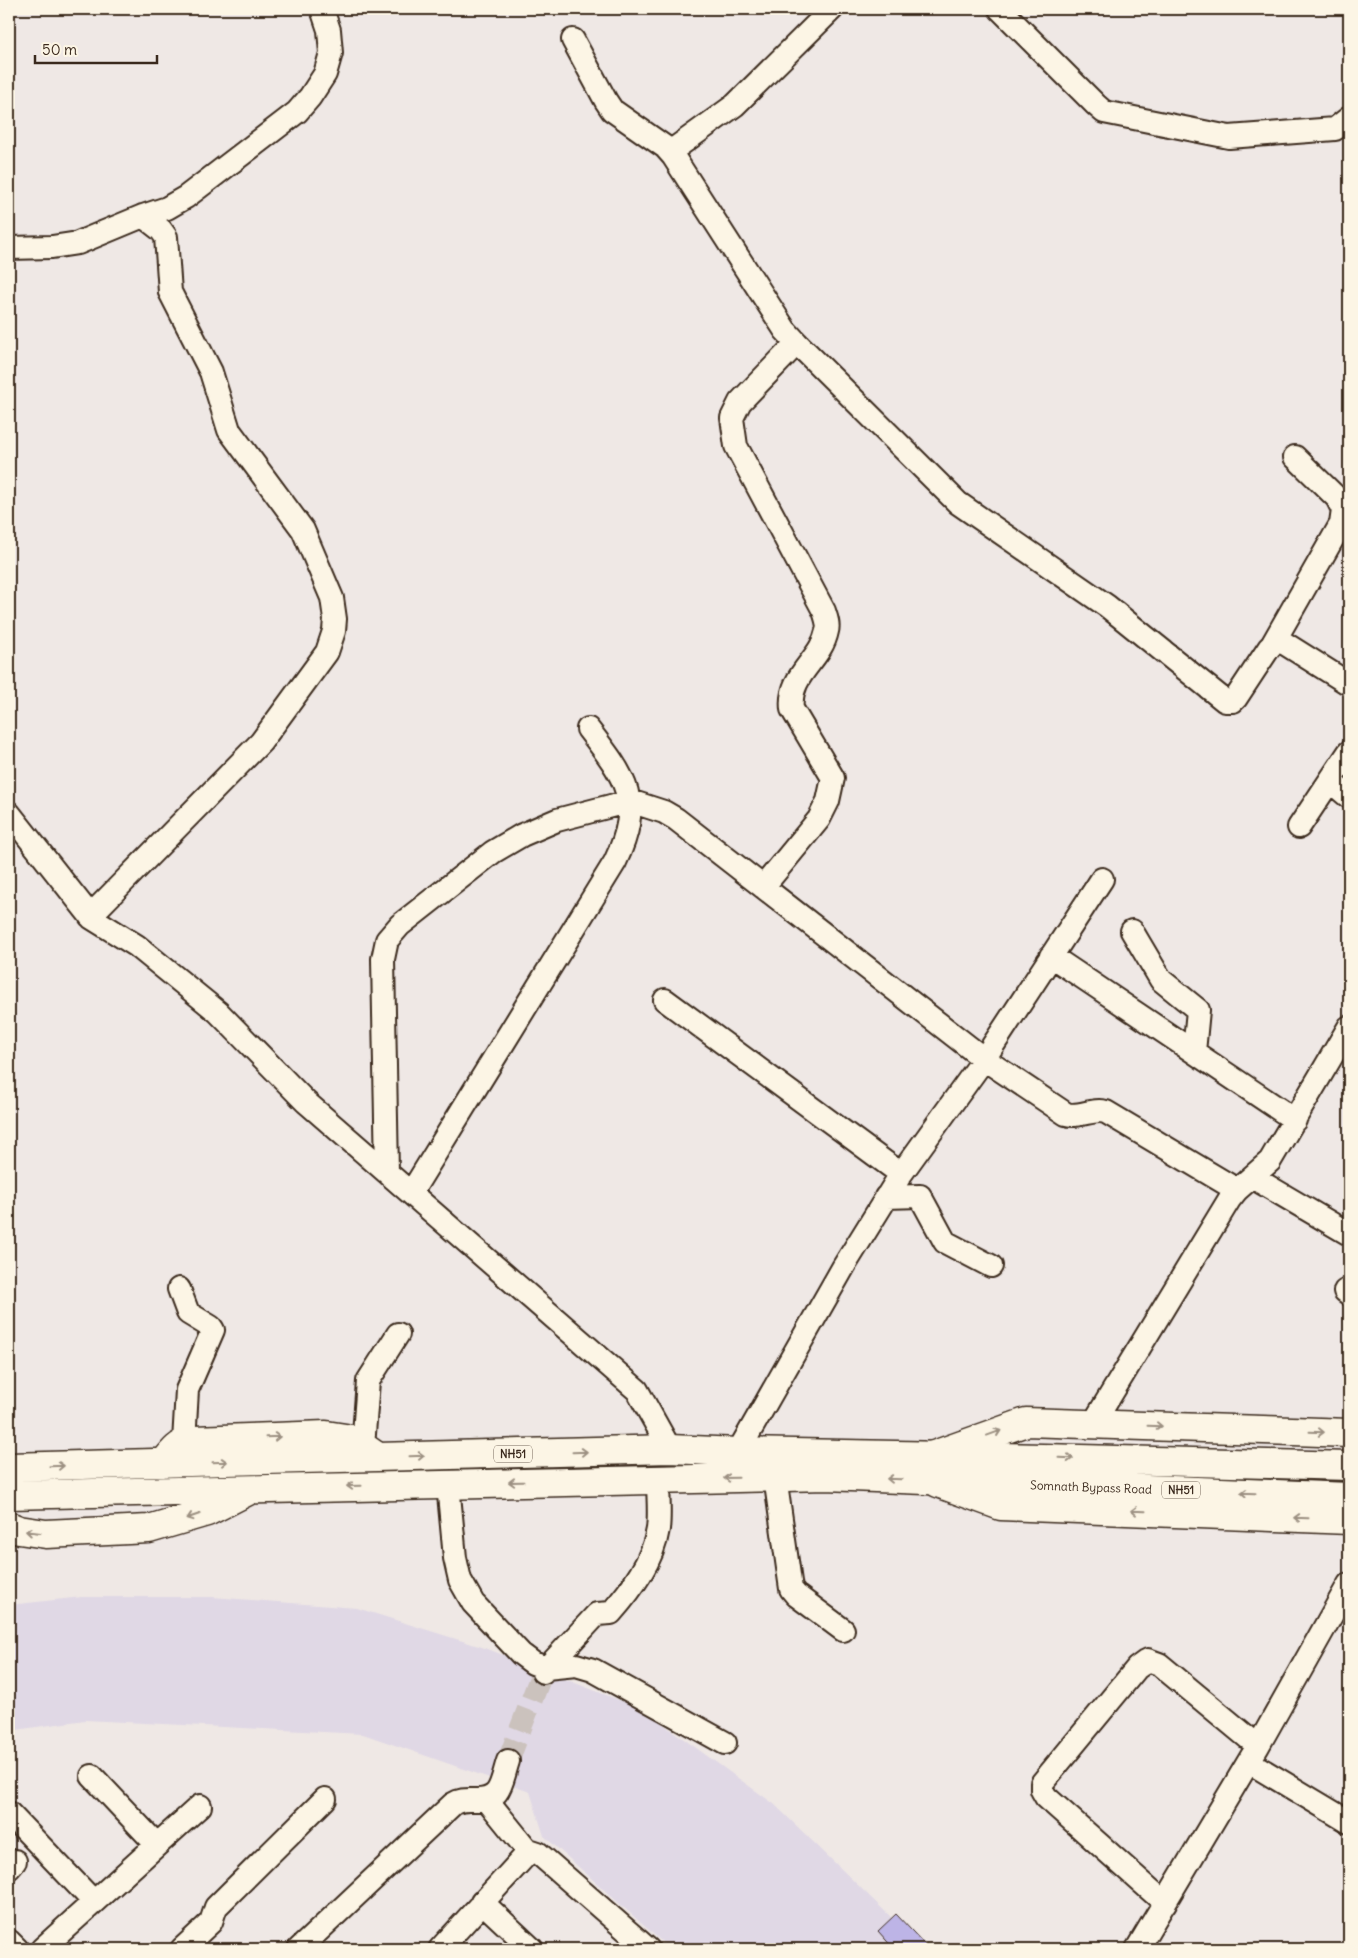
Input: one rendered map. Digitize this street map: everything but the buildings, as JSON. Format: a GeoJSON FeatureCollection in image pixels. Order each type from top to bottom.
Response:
{"type":"FeatureCollection","features":[{"type":"Feature","properties":{"kind":"main road"},"geometry":{"type":"LineString","coordinates":[[931,1468],[1026,1422],[1349,1433]]}},
{"type":"Feature","properties":{"kind":"main road"},"geometry":{"type":"LineString","coordinates":[[164,1463],[176,1448],[184,1442],[194,1440],[326,1435],[352,1440],[371,1452]]}},
{"type":"Feature","properties":{"kind":"main road","name":"NH51"},"geometry":{"type":"LineString","coordinates":[[9,1468],[164,1463],[371,1452],[670,1449],[738,1452],[931,1468]]}},
{"type":"Feature","properties":{"kind":"main road","name":"NH51"},"geometry":{"type":"LineString","coordinates":[[9,1495],[826,1476],[931,1468],[1018,1457],[1349,1466]]}},
{"type":"Feature","properties":{"kind":"main road"},"geometry":{"type":"LineString","coordinates":[[931,1468],[1001,1506],[1349,1520]]}},
{"type":"Feature","properties":{"kind":"main road","name":"Somnath Bypass Road"},"geometry":{"type":"LineString","coordinates":[[931,1468],[1012,1483],[1349,1497]]}},
{"type":"Feature","properties":{"kind":"main road"},"geometry":{"type":"LineString","coordinates":[[9,1526],[19,1530],[46,1534],[149,1529],[207,1512],[254,1488]]}},
{"type":"Feature","properties":{"kind":"street"},"geometry":{"type":"LineString","coordinates":[[9,248],[65,246],[78,243],[167,208],[186,197],[297,112],[310,97],[325,74],[331,53],[329,30],[322,9]]}},
{"type":"Feature","properties":{"kind":"street"},"geometry":{"type":"LineString","coordinates":[[670,152],[735,105],[832,9]]}},
{"type":"Feature","properties":{"kind":"street"},"geometry":{"type":"LineString","coordinates":[[1000,9],[1104,112],[1229,137],[1336,129],[1349,118]]}},
{"type":"Feature","properties":{"kind":"street"},"geometry":{"type":"LineString","coordinates":[[573,40],[612,110],[670,152],[785,330],[797,343],[958,503],[1103,603],[1225,701],[1229,702],[1236,698],[1272,645],[1341,524],[1343,510],[1337,498],[1294,457]]}},
{"type":"Feature","properties":{"kind":"street"},"geometry":{"type":"LineString","coordinates":[[90,916],[261,742],[320,664],[327,652],[334,631],[335,618],[332,598],[306,536],[300,525],[229,430],[211,372],[172,298],[168,284],[166,238],[186,197]]}},
{"type":"Feature","properties":{"kind":"street"},"geometry":{"type":"LineString","coordinates":[[143,216],[161,230],[166,238]]}},
{"type":"Feature","properties":{"kind":"street"},"geometry":{"type":"LineString","coordinates":[[763,886],[819,819],[828,801],[833,778],[792,709],[791,698],[795,683],[823,643],[828,629],[824,612],[736,446],[732,418],[740,402],[797,343]]}},
{"type":"Feature","properties":{"kind":"street"},"geometry":{"type":"LineString","coordinates":[[1272,645],[1275,642],[1284,644],[1349,684]]}},
{"type":"Feature","properties":{"kind":"street"},"geometry":{"type":"LineString","coordinates":[[411,1193],[615,862],[627,834],[630,801],[626,786],[618,770],[588,729]]}},
{"type":"Feature","properties":{"kind":"street"},"geometry":{"type":"LineString","coordinates":[[1299,827],[1349,752]]}},
{"type":"Feature","properties":{"kind":"street"},"geometry":{"type":"LineString","coordinates":[[1330,780],[1349,797]]}},
{"type":"Feature","properties":{"kind":"street"},"geometry":{"type":"LineString","coordinates":[[387,1172],[383,959],[387,940],[400,925],[506,844],[557,820],[630,801],[670,815],[984,1059],[1066,1114],[1075,1116],[1098,1111],[1106,1112],[1244,1184],[1349,1234]]}},
{"type":"Feature","properties":{"kind":"street"},"geometry":{"type":"LineString","coordinates":[[9,813],[90,916],[136,946],[218,1012],[306,1102],[637,1390],[670,1449]]}},
{"type":"Feature","properties":{"kind":"street"},"geometry":{"type":"LineString","coordinates":[[738,1452],[844,1266],[886,1197],[984,1059],[1102,879]]}},
{"type":"Feature","properties":{"kind":"street"},"geometry":{"type":"LineString","coordinates":[[1132,931],[1161,980],[1198,1010],[1194,1052]]}},
{"type":"Feature","properties":{"kind":"street"},"geometry":{"type":"LineString","coordinates":[[1051,956],[1295,1120]]}},
{"type":"Feature","properties":{"kind":"street"},"geometry":{"type":"LineString","coordinates":[[665,1000],[901,1174]]}},
{"type":"Feature","properties":{"kind":"street"},"geometry":{"type":"LineString","coordinates":[[1093,1424],[1229,1200],[1270,1161],[1349,1027]]}},
{"type":"Feature","properties":{"kind":"street"},"geometry":{"type":"LineString","coordinates":[[886,1197],[920,1196],[945,1242],[992,1266]]}},
{"type":"Feature","properties":{"kind":"street"},"geometry":{"type":"LineString","coordinates":[[179,1289],[188,1313],[214,1330],[187,1390],[184,1442]]}},
{"type":"Feature","properties":{"kind":"street"},"geometry":{"type":"LineString","coordinates":[[371,1452],[368,1381],[398,1334]]}},
{"type":"Feature","properties":{"kind":"street"},"geometry":{"type":"LineString","coordinates":[[775,1477],[790,1588],[796,1595],[843,1630]]}},
{"type":"Feature","properties":{"kind":"street"},"geometry":{"type":"LineString","coordinates":[[544,1670],[597,1614],[611,1613],[635,1583],[649,1556],[657,1532],[658,1479]]}},
{"type":"Feature","properties":{"kind":"street"},"geometry":{"type":"LineString","coordinates":[[448,1484],[455,1558],[460,1580],[473,1603],[521,1654],[544,1670],[576,1665],[593,1670],[725,1743]]}},
{"type":"Feature","properties":{"kind":"street"},"geometry":{"type":"LineString","coordinates":[[1137,1949],[1254,1754],[1349,1584]]}},
{"type":"Feature","properties":{"kind":"street"},"geometry":{"type":"LineString","coordinates":[[1165,1903],[1046,1797],[1042,1790],[1042,1783],[1137,1668],[1148,1660],[1159,1664],[1254,1754],[1349,1822]]}},
{"type":"Feature","properties":{"kind":"street"},"geometry":{"type":"LineString","coordinates":[[299,1949],[453,1804],[462,1799],[487,1800],[493,1797],[498,1791],[508,1761]]}},
{"type":"Feature","properties":{"kind":"street"},"geometry":{"type":"LineString","coordinates":[[92,1776],[157,1845]]}},
{"type":"Feature","properties":{"kind":"street"},"geometry":{"type":"LineString","coordinates":[[182,1949],[211,1922],[216,1907],[325,1799]]}},
{"type":"Feature","properties":{"kind":"street"},"geometry":{"type":"LineString","coordinates":[[487,1800],[529,1852]]}},
{"type":"Feature","properties":{"kind":"street"},"geometry":{"type":"LineString","coordinates":[[42,1949],[200,1806]]}},
{"type":"Feature","properties":{"kind":"street"},"geometry":{"type":"LineString","coordinates":[[9,1813],[94,1902]]}},
{"type":"Feature","properties":{"kind":"street"},"geometry":{"type":"LineString","coordinates":[[440,1949],[482,1902],[532,1851],[538,1853],[648,1949]]}},
{"type":"Feature","properties":{"kind":"street"},"geometry":{"type":"LineString","coordinates":[[482,1902],[532,1949]]}},
{"type":"Feature","properties":{"kind":"street"},"geometry":{"type":"LineString","coordinates":[[9,1941],[17,1949]]}},
{"type":"Feature","properties":{"kind":"shaded area"},"geometry":{"type":"Polygon","coordinates":[[[82,1597],[212,1597],[357,1608],[485,1648],[642,1709],[774,1804],[924,1949],[670,1949],[544,1836],[530,1792],[363,1734],[85,1720],[9,1731],[9,1605],[82,1597]]]}},
{"type":"Feature","properties":{"kind":"tunnel"},"geometry":{"type":"LineString","coordinates":[[508,1761],[542,1673]]}}]}
